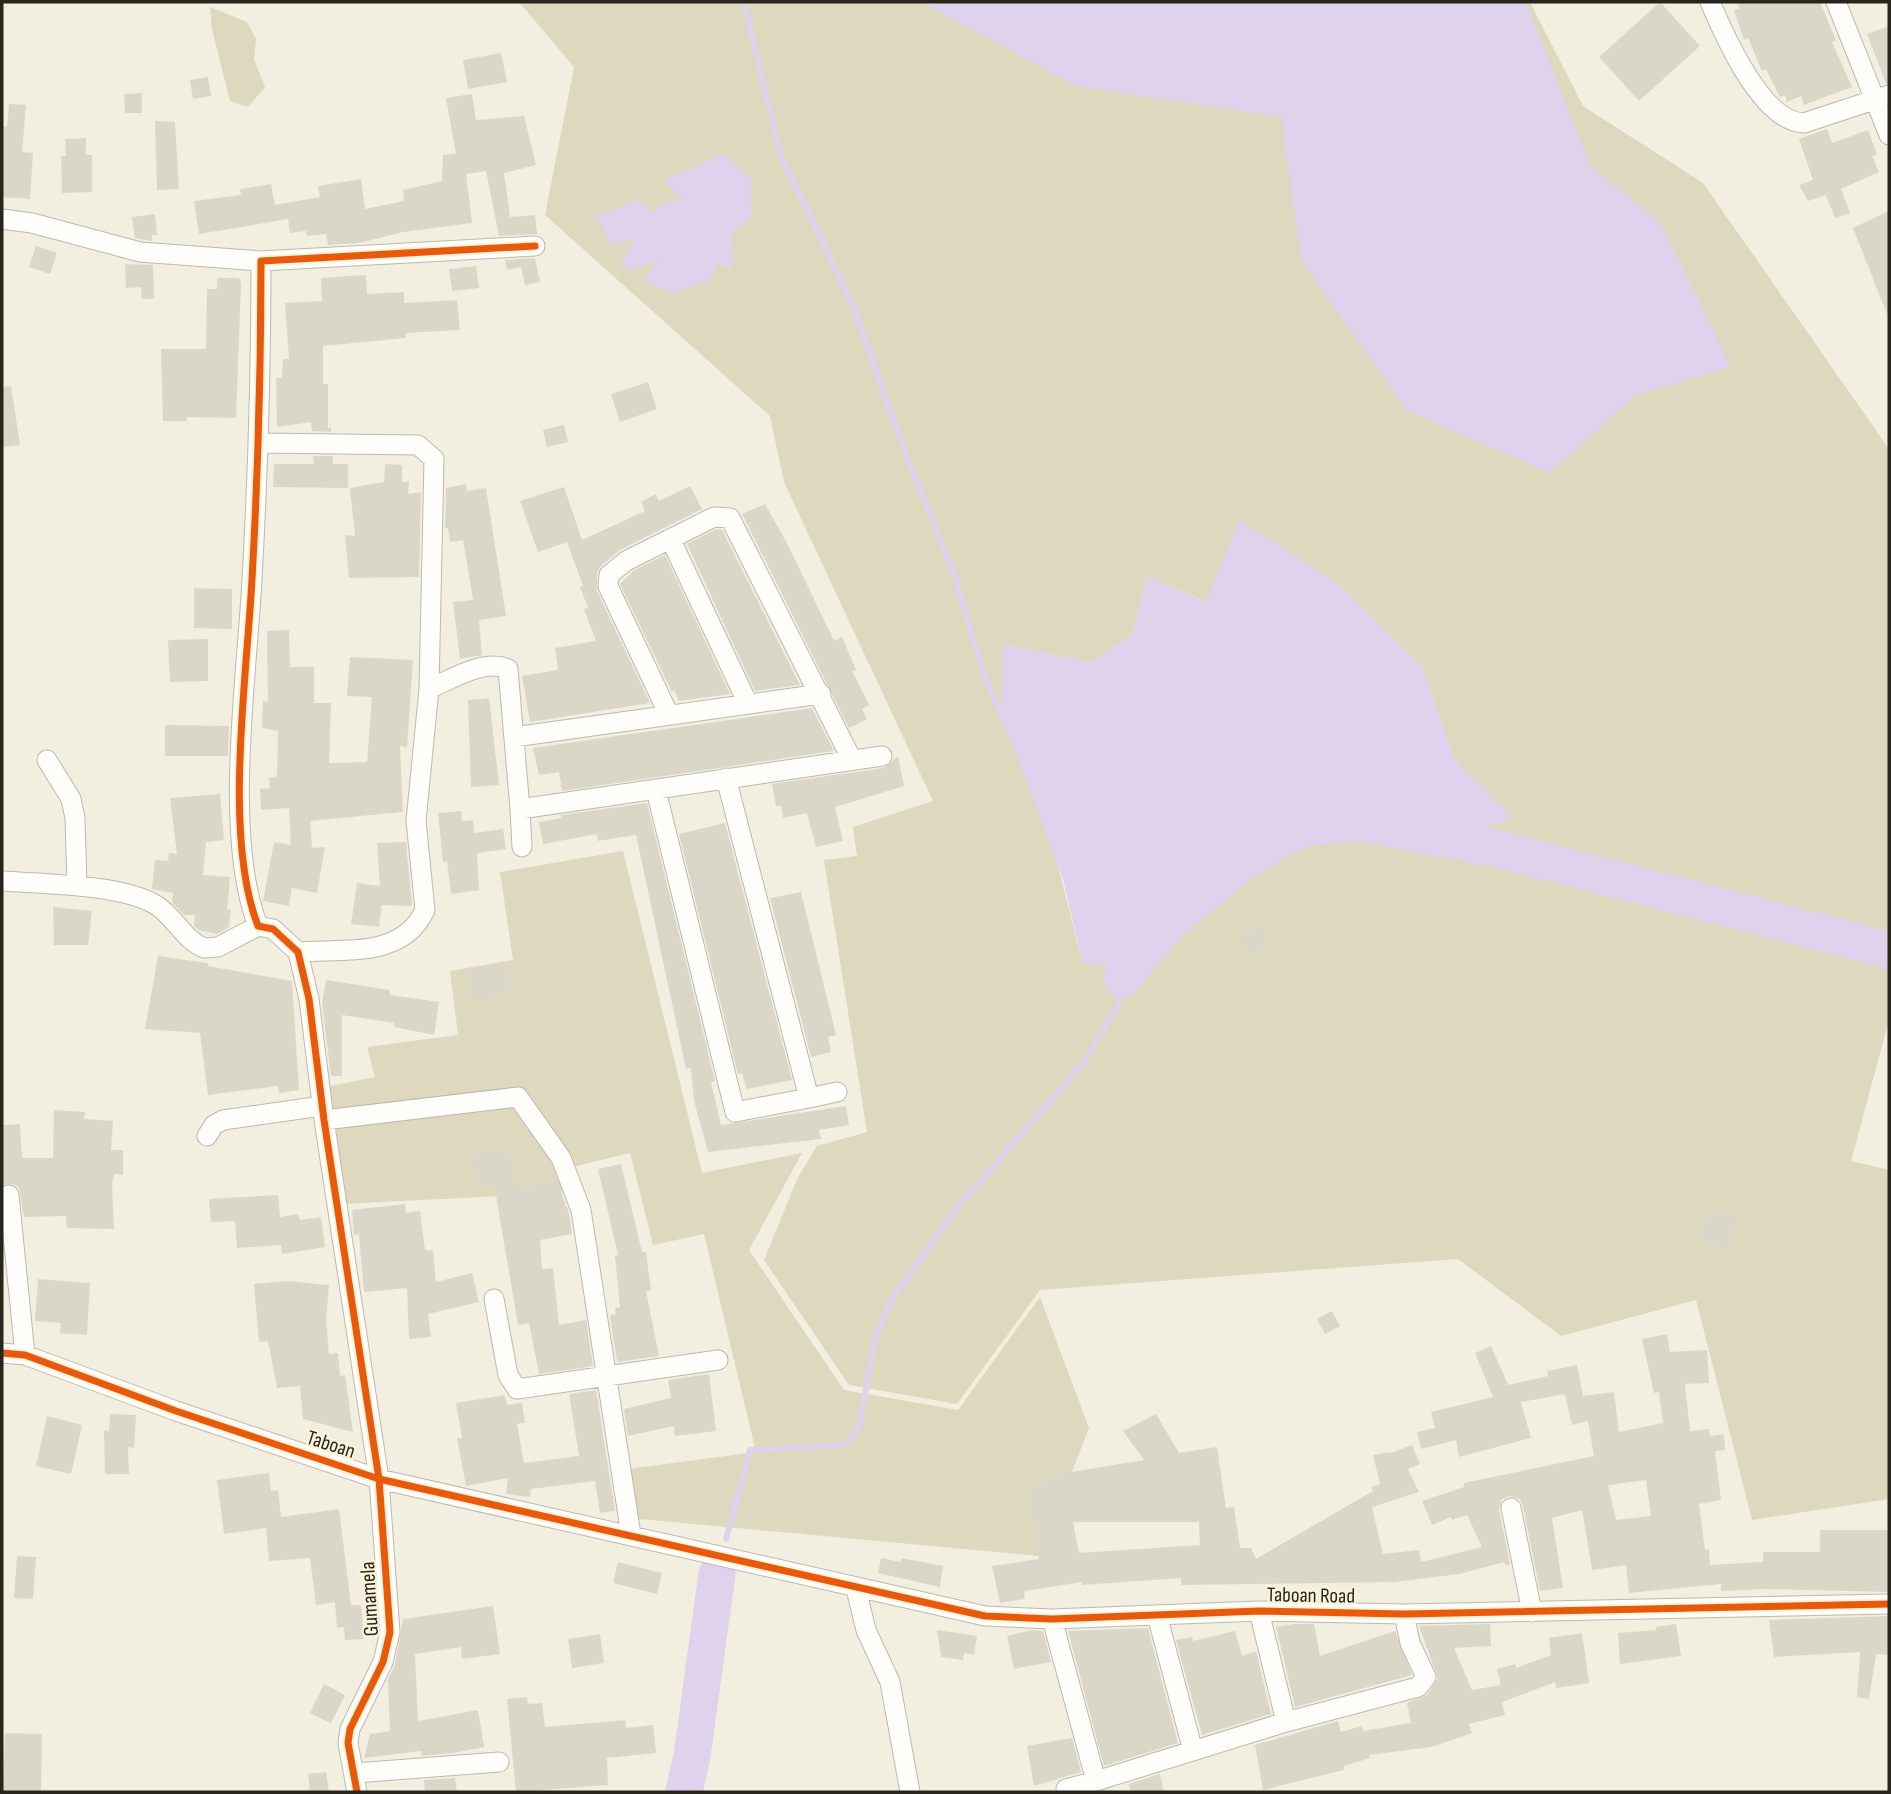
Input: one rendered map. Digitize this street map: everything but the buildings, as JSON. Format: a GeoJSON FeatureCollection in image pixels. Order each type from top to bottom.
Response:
{"type":"FeatureCollection","features":[{"type":"Feature","properties":{"kind":"street"},"geometry":{"type":"LineString","coordinates":[[1710,2],[1759,94],[1780,117],[1791,122],[1804,122],[1883,97]]}},
{"type":"Feature","properties":{"kind":"street"},"geometry":{"type":"LineString","coordinates":[[1836,2],[1883,97],[1889,135]]}},
{"type":"Feature","properties":{"kind":"street"},"geometry":{"type":"LineString","coordinates":[[2,219],[32,223],[140,252],[261,261],[535,246]]}},
{"type":"Feature","properties":{"kind":"street"},"geometry":{"type":"LineString","coordinates":[[258,926],[244,874],[240,781],[260,443],[261,261]]}},
{"type":"Feature","properties":{"kind":"street"},"geometry":{"type":"LineString","coordinates":[[2,881],[76,886],[144,898],[167,913],[204,948],[218,947],[258,926],[273,929],[298,952],[368,951],[400,936],[423,915],[426,903],[416,821],[429,689],[433,459],[430,453],[418,444],[260,443]]}},
{"type":"Feature","properties":{"kind":"street"},"geometry":{"type":"LineString","coordinates":[[669,715],[608,586],[611,571],[714,517],[730,519],[821,694],[852,760]]}},
{"type":"Feature","properties":{"kind":"street"},"geometry":{"type":"LineString","coordinates":[[671,540],[748,704]]}},
{"type":"Feature","properties":{"kind":"street"},"geometry":{"type":"LineString","coordinates":[[429,689],[478,670],[497,666],[507,668],[522,847]]}},
{"type":"Feature","properties":{"kind":"street"},"geometry":{"type":"LineString","coordinates":[[514,737],[821,694]]}},
{"type":"Feature","properties":{"kind":"street"},"geometry":{"type":"LineString","coordinates":[[520,809],[881,756]]}},
{"type":"Feature","properties":{"kind":"street"},"geometry":{"type":"LineString","coordinates":[[47,760],[71,799],[76,826],[76,886]]}},
{"type":"Feature","properties":{"kind":"street"},"geometry":{"type":"LineString","coordinates":[[726,778],[809,1098]]}},
{"type":"Feature","properties":{"kind":"street"},"geometry":{"type":"LineString","coordinates":[[656,790],[727,1113],[837,1092]]}},
{"type":"Feature","properties":{"kind":"street","name":"Gumamela"},"geometry":{"type":"LineString","coordinates":[[298,952],[309,999],[323,1113],[379,1479],[390,1632],[383,1662],[350,1729],[348,1744],[356,1783]]}},
{"type":"Feature","properties":{"kind":"street"},"geometry":{"type":"LineString","coordinates":[[207,1136],[214,1125],[223,1120],[518,1097],[561,1158],[577,1194],[631,1535]]}},
{"type":"Feature","properties":{"kind":"street"},"geometry":{"type":"LineString","coordinates":[[9,1195],[25,1355]]}},
{"type":"Feature","properties":{"kind":"street"},"geometry":{"type":"LineString","coordinates":[[494,1299],[508,1376],[514,1387],[532,1388],[718,1360]]}},
{"type":"Feature","properties":{"kind":"street","name":"Taboan"},"geometry":{"type":"LineString","coordinates":[[2,1353],[25,1355],[176,1411],[379,1479],[738,1561]]}},
{"type":"Feature","properties":{"kind":"street"},"geometry":{"type":"LineString","coordinates":[[1511,1508],[1532,1612]]}},
{"type":"Feature","properties":{"kind":"street","name":"Taboan Road"},"geometry":{"type":"LineString","coordinates":[[738,1561],[985,1616],[1052,1619],[1259,1611],[1404,1614],[1889,1604]]}},
{"type":"Feature","properties":{"kind":"street"},"geometry":{"type":"LineString","coordinates":[[856,1589],[866,1630],[890,1682],[910,1792]]}},
{"type":"Feature","properties":{"kind":"street"},"geometry":{"type":"LineString","coordinates":[[1259,1611],[1286,1722]]}},
{"type":"Feature","properties":{"kind":"street"},"geometry":{"type":"LineString","coordinates":[[1066,1789],[1424,1683],[1426,1677],[1410,1643],[1404,1614]]}},
{"type":"Feature","properties":{"kind":"street"},"geometry":{"type":"LineString","coordinates":[[1157,1615],[1193,1751]]}},
{"type":"Feature","properties":{"kind":"street"},"geometry":{"type":"LineString","coordinates":[[1052,1619],[1096,1782]]}},
{"type":"Feature","properties":{"kind":"street"},"geometry":{"type":"LineString","coordinates":[[356,1783],[499,1762]]}},
{"type":"Feature","properties":{"kind":"shaded area"},"geometry":{"type":"Polygon","coordinates":[[[519,2],[1530,2],[1583,106],[1703,183],[1889,449],[1889,1020],[1851,1161],[1889,1170],[1889,1499],[1752,1520],[1696,1300],[1561,1336],[1458,1259],[1040,1290],[957,1404],[849,1385],[764,1260],[798,1177],[817,1146],[867,1132],[824,860],[857,856],[853,827],[933,801],[784,482],[770,416],[545,215],[574,67],[519,2]],[[665,181],[684,199],[636,238],[621,263],[630,270],[662,259],[643,280],[717,263],[730,268],[733,257],[730,237],[752,217],[665,181]],[[1239,521],[1207,603],[1147,576],[1132,635],[1091,662],[1002,644],[1083,964],[1112,967],[1204,869],[1297,818],[1448,841],[1512,818],[1455,761],[1422,667],[1336,582],[1239,521]]]}},
{"type":"Feature","properties":{"kind":"shaded area"},"geometry":{"type":"Polygon","coordinates":[[[921,2],[1526,2],[1590,166],[1660,222],[1731,366],[1634,396],[1550,473],[1407,411],[1301,260],[1281,117],[1076,86],[921,2]]]}},
{"type":"Feature","properties":{"kind":"shaded area"},"geometry":{"type":"Polygon","coordinates":[[[210,7],[247,22],[256,39],[254,59],[265,87],[248,107],[230,101],[212,29],[210,7]]]}},
{"type":"Feature","properties":{"kind":"shaded area"},"geometry":{"type":"Polygon","coordinates":[[[723,154],[751,178],[752,217],[730,237],[733,257],[731,268],[717,263],[710,281],[672,293],[642,279],[660,260],[630,270],[621,263],[635,239],[610,244],[596,216],[638,199],[654,213],[663,202],[683,199],[664,180],[723,154]]]}},
{"type":"Feature","properties":{"kind":"shaded area"},"geometry":{"type":"Polygon","coordinates":[[[1239,520],[1336,582],[1422,667],[1455,761],[1513,818],[1448,841],[1297,818],[1204,869],[1112,967],[1083,964],[1063,879],[1002,717],[1002,644],[1091,662],[1132,635],[1147,576],[1206,603],[1239,520]]]}},
{"type":"Feature","properties":{"kind":"shaded area"},"geometry":{"type":"Polygon","coordinates":[[[623,851],[702,1173],[802,1153],[749,1250],[844,1390],[958,1410],[1040,1297],[1089,1428],[1039,1556],[618,1517],[628,1469],[756,1452],[704,1234],[653,1245],[630,1153],[572,1167],[578,1192],[343,1204],[326,1087],[375,1077],[367,1047],[458,1035],[450,971],[513,960],[500,872],[623,851]]]}},
{"type":"Feature","properties":{"kind":"waterway"},"geometry":{"type":"LineString","coordinates":[[744,2],[780,153],[854,308],[899,436],[954,574],[982,669],[1006,725]]}},
{"type":"Feature","properties":{"kind":"waterway"},"geometry":{"type":"LineString","coordinates":[[1122,979],[1169,923],[1237,867],[1273,843],[1302,828],[1360,823],[1498,849],[1889,950]]}},
{"type":"Feature","properties":{"kind":"waterway"},"geometry":{"type":"LineString","coordinates":[[726,1539],[750,1450],[840,1445],[852,1438],[860,1423],[874,1342],[890,1302],[955,1210],[1084,1062],[1120,1001],[1122,979],[1107,960]]}},
{"type":"Feature","properties":{"kind":"waterway"},"geometry":{"type":"LineString","coordinates":[[684,1792],[692,1756],[717,1574]]}},
{"type":"Feature","properties":{"kind":"cycle path"},"geometry":{"type":"LineString","coordinates":[[357,1792],[348,1743],[350,1729],[383,1662],[390,1632],[379,1479],[324,1120],[309,999],[298,952],[273,929],[258,926],[247,889],[239,802],[242,708],[256,500],[261,261],[535,246]]}},
{"type":"Feature","properties":{"kind":"cycle path"},"geometry":{"type":"LineString","coordinates":[[2,1353],[25,1355],[176,1411],[379,1479],[985,1616],[1052,1619],[1259,1611],[1404,1614],[1889,1604]]}}]}
